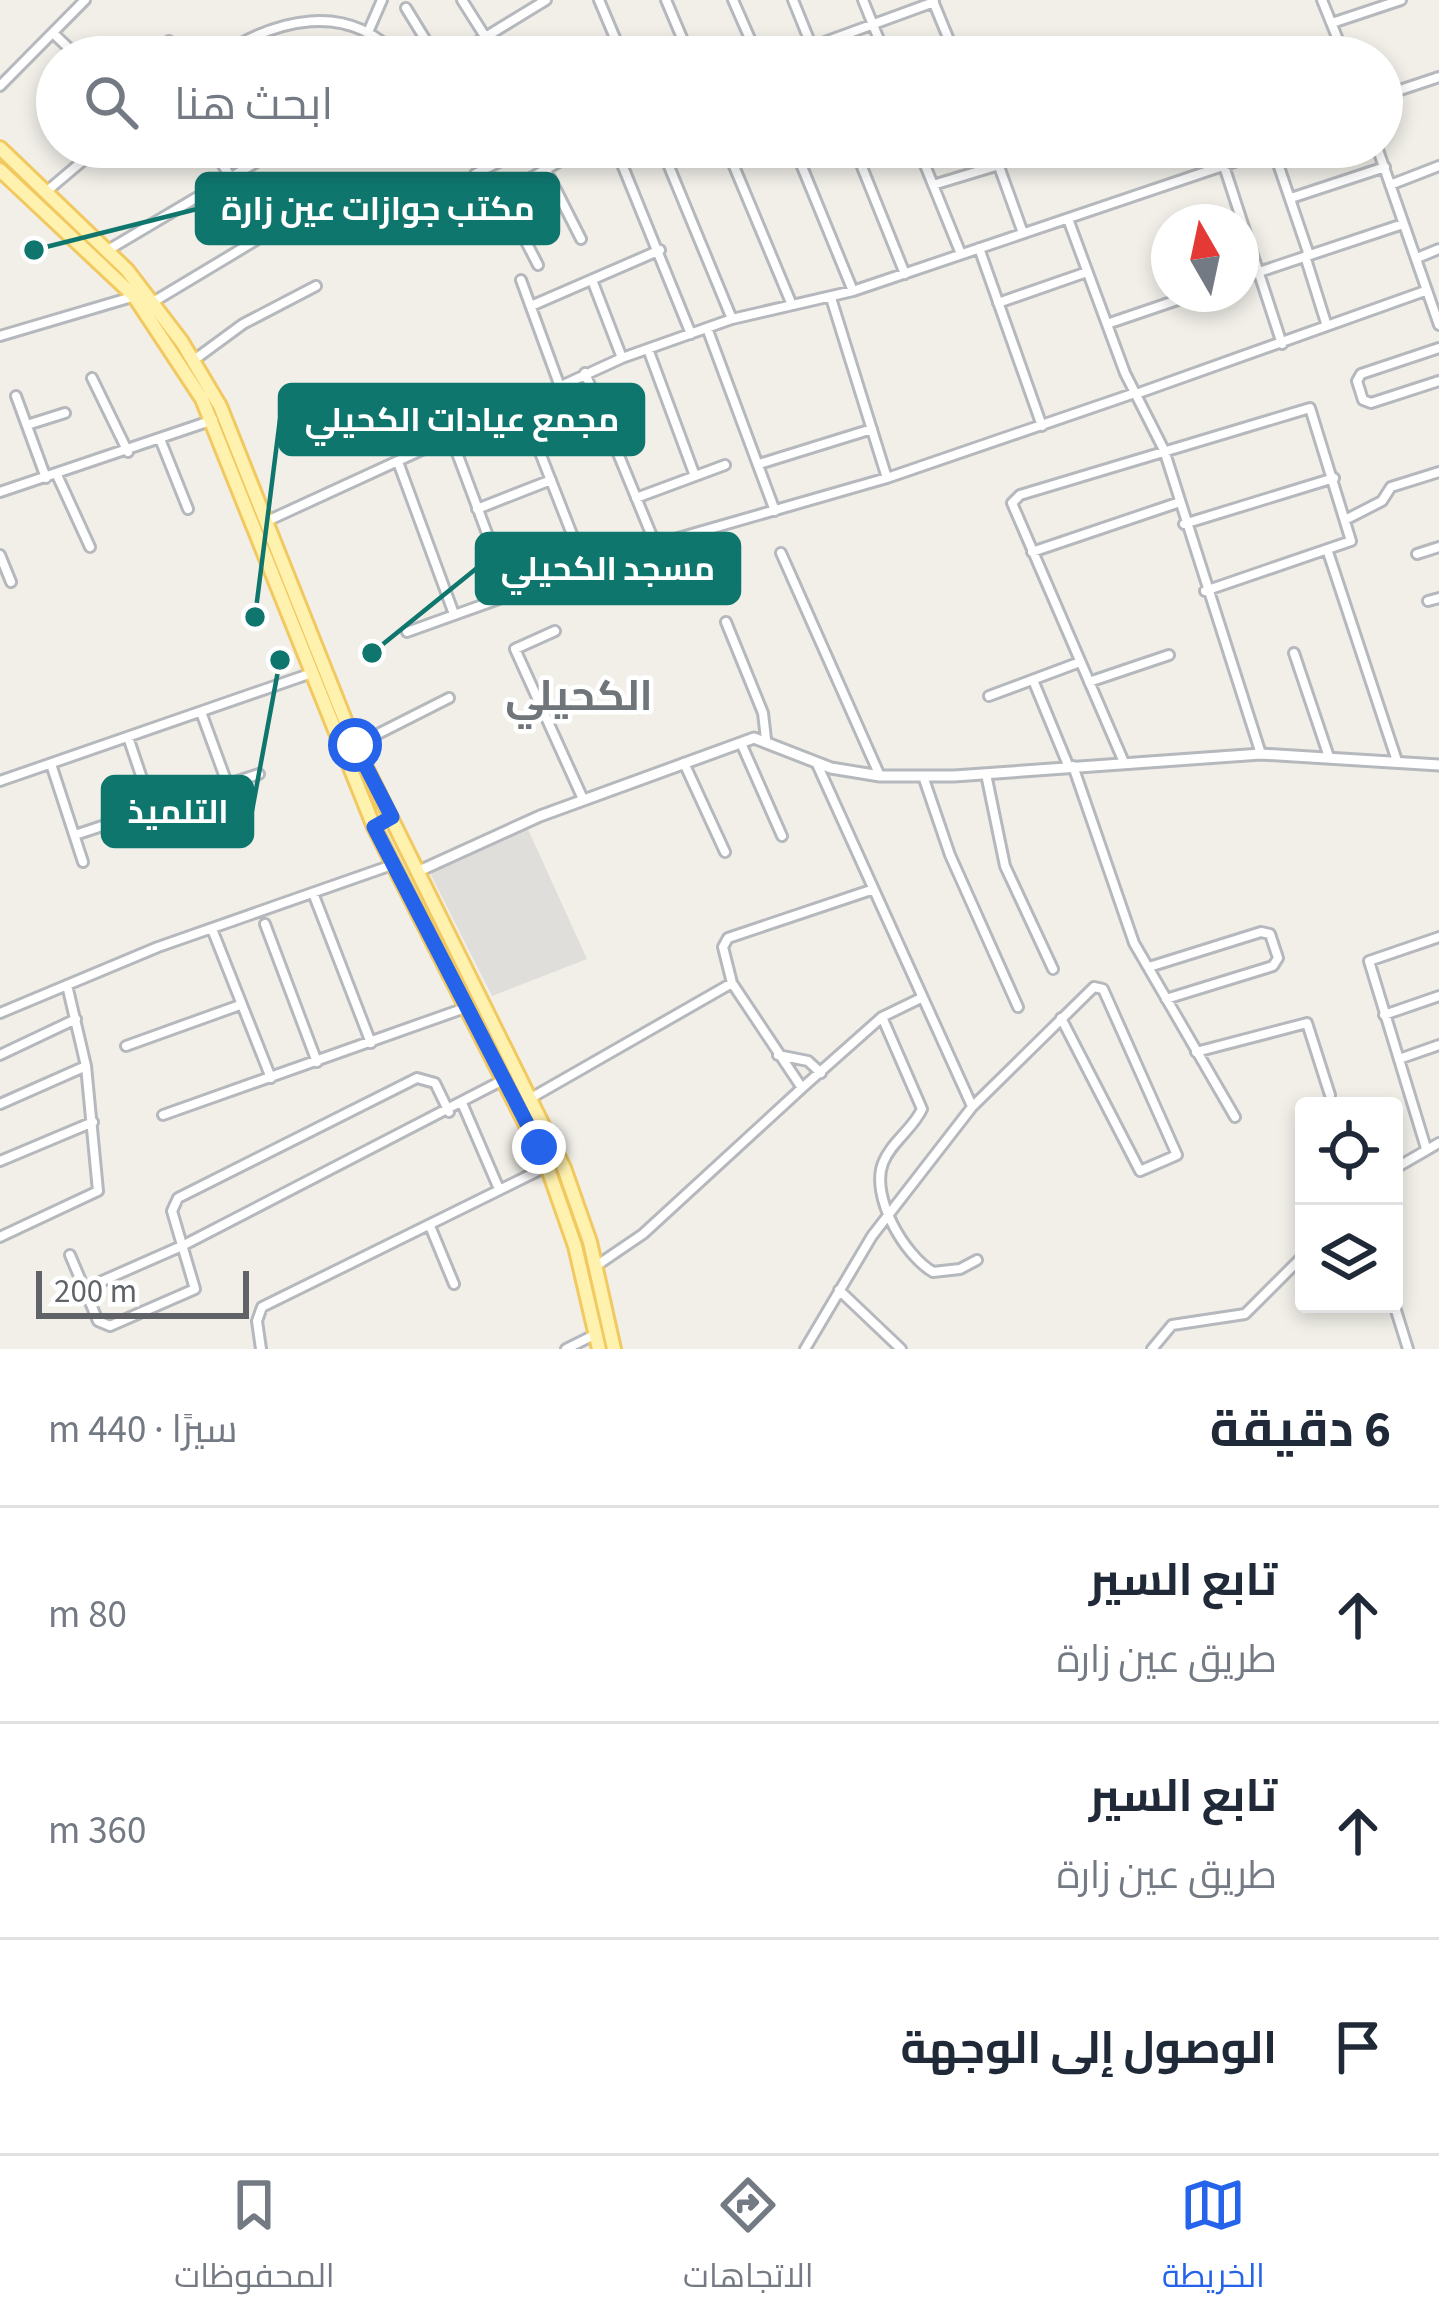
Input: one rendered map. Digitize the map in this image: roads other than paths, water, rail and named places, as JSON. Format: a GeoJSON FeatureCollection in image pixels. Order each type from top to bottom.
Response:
{"type":"FeatureCollection","features":[{"type":"Feature","properties":{"kind":"main road"},"geometry":{"type":"LineString","coordinates":[[0,148],[107,250],[153,302],[194,360],[229,428],[355,745],[564,1168],[596,1266],[614,1349]]}},
{"type":"Feature","properties":{"kind":"main road"},"geometry":{"type":"LineString","coordinates":[[0,170],[134,296],[182,362],[212,420],[309,674],[374,827],[548,1166],[594,1344]]}},
{"type":"Feature","properties":{"kind":"main road"},"geometry":{"type":"LineString","coordinates":[[374,827],[392,817]]}},
{"type":"Feature","properties":{"kind":"main road"},"geometry":{"type":"LineString","coordinates":[[422,926],[442,916]]}},
{"type":"Feature","properties":{"kind":"street"},"geometry":{"type":"LineString","coordinates":[[49,36],[85,0]]}},
{"type":"Feature","properties":{"kind":"street"},"geometry":{"type":"LineString","coordinates":[[368,30],[382,0]]}},
{"type":"Feature","properties":{"kind":"street"},"geometry":{"type":"LineString","coordinates":[[462,0],[485,36]]}},
{"type":"Feature","properties":{"kind":"street"},"geometry":{"type":"LineString","coordinates":[[489,36],[546,0]]}},
{"type":"Feature","properties":{"kind":"street"},"geometry":{"type":"LineString","coordinates":[[599,0],[614,36]]}},
{"type":"Feature","properties":{"kind":"street"},"geometry":{"type":"LineString","coordinates":[[666,0],[681,36]]}},
{"type":"Feature","properties":{"kind":"street"},"geometry":{"type":"LineString","coordinates":[[733,0],[749,36]]}},
{"type":"Feature","properties":{"kind":"street"},"geometry":{"type":"LineString","coordinates":[[793,0],[807,36]]}},
{"type":"Feature","properties":{"kind":"street"},"geometry":{"type":"LineString","coordinates":[[863,0],[877,36]]}},
{"type":"Feature","properties":{"kind":"street"},"geometry":{"type":"LineString","coordinates":[[1322,0],[1337,36]]}},
{"type":"Feature","properties":{"kind":"street"},"geometry":{"type":"LineString","coordinates":[[1332,23],[1401,0]]}},
{"type":"Feature","properties":{"kind":"street"},"geometry":{"type":"LineString","coordinates":[[849,36],[933,1],[947,36]]}},
{"type":"Feature","properties":{"kind":"street"},"geometry":{"type":"LineString","coordinates":[[406,8],[423,36]]}},
{"type":"Feature","properties":{"kind":"street"},"geometry":{"type":"LineString","coordinates":[[251,36],[286,22],[342,22],[375,36]]}},
{"type":"Feature","properties":{"kind":"street"},"geometry":{"type":"LineString","coordinates":[[53,32],[57,36]]}},
{"type":"Feature","properties":{"kind":"street"},"geometry":{"type":"LineString","coordinates":[[0,86],[36,49]]}},
{"type":"Feature","properties":{"kind":"street"},"geometry":{"type":"LineString","coordinates":[[1403,89],[1439,77]]}},
{"type":"Feature","properties":{"kind":"street"},"geometry":{"type":"LineString","coordinates":[[1390,185],[1439,166]]}},
{"type":"Feature","properties":{"kind":"street"},"geometry":{"type":"LineString","coordinates":[[46,192],[74,168]]}},
{"type":"Feature","properties":{"kind":"street"},"geometry":{"type":"LineString","coordinates":[[225,168],[230,176]]}},
{"type":"Feature","properties":{"kind":"street"},"geometry":{"type":"LineString","coordinates":[[107,250],[244,168]]}},
{"type":"Feature","properties":{"kind":"street"},"geometry":{"type":"LineString","coordinates":[[475,174],[486,168]]}},
{"type":"Feature","properties":{"kind":"street"},"geometry":{"type":"LineString","coordinates":[[471,212],[549,168]]}},
{"type":"Feature","properties":{"kind":"street"},"geometry":{"type":"LineString","coordinates":[[623,168],[691,334]]}},
{"type":"Feature","properties":{"kind":"street"},"geometry":{"type":"LineString","coordinates":[[669,168],[732,319]]}},
{"type":"Feature","properties":{"kind":"street"},"geometry":{"type":"LineString","coordinates":[[735,168],[792,305]]}},
{"type":"Feature","properties":{"kind":"street"},"geometry":{"type":"LineString","coordinates":[[803,168],[853,291]]}},
{"type":"Feature","properties":{"kind":"street"},"geometry":{"type":"LineString","coordinates":[[863,168],[905,274]]}},
{"type":"Feature","properties":{"kind":"street"},"geometry":{"type":"LineString","coordinates":[[926,168],[961,254]]}},
{"type":"Feature","properties":{"kind":"street"},"geometry":{"type":"LineString","coordinates":[[933,185],[989,168]]}},
{"type":"Feature","properties":{"kind":"street"},"geometry":{"type":"LineString","coordinates":[[1000,168],[1024,233]]}},
{"type":"Feature","properties":{"kind":"street"},"geometry":{"type":"LineString","coordinates":[[264,523],[622,358],[732,319],[853,291],[1218,168]]}},
{"type":"Feature","properties":{"kind":"street"},"geometry":{"type":"LineString","coordinates":[[1225,168],[1237,204]]}},
{"type":"Feature","properties":{"kind":"street"},"geometry":{"type":"LineString","coordinates":[[1282,168],[1327,324]]}},
{"type":"Feature","properties":{"kind":"street"},"geometry":{"type":"LineString","coordinates":[[1291,198],[1381,168]]}},
{"type":"Feature","properties":{"kind":"street"},"geometry":{"type":"LineString","coordinates":[[1384,168],[1439,325]]}},
{"type":"Feature","properties":{"kind":"street"},"geometry":{"type":"LineString","coordinates":[[546,170],[580,239]]}},
{"type":"Feature","properties":{"kind":"street"},"geometry":{"type":"LineString","coordinates":[[502,195],[538,265]]}},
{"type":"Feature","properties":{"kind":"street"},"geometry":{"type":"LineString","coordinates":[[153,302],[293,218]]}},
{"type":"Feature","properties":{"kind":"street"},"geometry":{"type":"LineString","coordinates":[[1069,219],[1135,394],[1164,450],[1205,591],[1261,754]]}},
{"type":"Feature","properties":{"kind":"street"},"geometry":{"type":"LineString","coordinates":[[1282,344],[1259,272],[1402,224]]}},
{"type":"Feature","properties":{"kind":"street"},"geometry":{"type":"LineString","coordinates":[[979,248],[1042,426]]}},
{"type":"Feature","properties":{"kind":"street"},"geometry":{"type":"LineString","coordinates":[[1417,258],[1439,249]]}},
{"type":"Feature","properties":{"kind":"street"},"geometry":{"type":"LineString","coordinates":[[531,306],[660,250]]}},
{"type":"Feature","properties":{"kind":"street"},"geometry":{"type":"LineString","coordinates":[[998,303],[1087,272]]}},
{"type":"Feature","properties":{"kind":"street"},"geometry":{"type":"LineString","coordinates":[[521,280],[559,384]]}},
{"type":"Feature","properties":{"kind":"street"},"geometry":{"type":"LineString","coordinates":[[592,280],[622,358]]}},
{"type":"Feature","properties":{"kind":"street"},"geometry":{"type":"LineString","coordinates":[[194,360],[243,324],[316,286]]}},
{"type":"Feature","properties":{"kind":"street"},"geometry":{"type":"LineString","coordinates":[[407,632],[584,565],[887,478],[1425,291]]}},
{"type":"Feature","properties":{"kind":"street"},"geometry":{"type":"LineString","coordinates":[[0,336],[134,296]]}},
{"type":"Feature","properties":{"kind":"street"},"geometry":{"type":"LineString","coordinates":[[831,298],[887,478]]}},
{"type":"Feature","properties":{"kind":"street"},"geometry":{"type":"LineString","coordinates":[[1107,325],[1151,310]]}},
{"type":"Feature","properties":{"kind":"street"},"geometry":{"type":"LineString","coordinates":[[706,328],[775,512]]}},
{"type":"Feature","properties":{"kind":"street"},"geometry":{"type":"LineString","coordinates":[[1439,348],[1360,374],[1357,381],[1363,400],[1371,403],[1439,381]]}},
{"type":"Feature","properties":{"kind":"street"},"geometry":{"type":"LineString","coordinates":[[648,349],[695,476]]}},
{"type":"Feature","properties":{"kind":"street"},"geometry":{"type":"LineString","coordinates":[[585,373],[656,547]]}},
{"type":"Feature","properties":{"kind":"street"},"geometry":{"type":"LineString","coordinates":[[92,378],[128,452]]}},
{"type":"Feature","properties":{"kind":"street"},"geometry":{"type":"LineString","coordinates":[[16,395],[51,476],[90,547]]}},
{"type":"Feature","properties":{"kind":"street"},"geometry":{"type":"LineString","coordinates":[[521,404],[584,565]]}},
{"type":"Feature","properties":{"kind":"street"},"geometry":{"type":"LineString","coordinates":[[1123,760],[1013,509],[1015,499],[1310,408],[1351,541],[1205,591]]}},
{"type":"Feature","properties":{"kind":"street"},"geometry":{"type":"LineString","coordinates":[[27,425],[65,413]]}},
{"type":"Feature","properties":{"kind":"street"},"geometry":{"type":"LineString","coordinates":[[0,492],[212,420]]}},
{"type":"Feature","properties":{"kind":"street"},"geometry":{"type":"LineString","coordinates":[[759,464],[872,429]]}},
{"type":"Feature","properties":{"kind":"street"},"geometry":{"type":"LineString","coordinates":[[452,437],[510,595]]}},
{"type":"Feature","properties":{"kind":"street"},"geometry":{"type":"LineString","coordinates":[[160,440],[188,509]]}},
{"type":"Feature","properties":{"kind":"street"},"geometry":{"type":"LineString","coordinates":[[398,462],[454,614]]}},
{"type":"Feature","properties":{"kind":"street"},"geometry":{"type":"LineString","coordinates":[[635,498],[724,465]]}},
{"type":"Feature","properties":{"kind":"street"},"geometry":{"type":"LineString","coordinates":[[1346,520],[1382,500],[1391,487],[1439,472]]}},
{"type":"Feature","properties":{"kind":"street"},"geometry":{"type":"LineString","coordinates":[[1184,524],[1334,478]]}},
{"type":"Feature","properties":{"kind":"street"},"geometry":{"type":"LineString","coordinates":[[477,509],[551,480]]}},
{"type":"Feature","properties":{"kind":"street"},"geometry":{"type":"LineString","coordinates":[[1032,552],[1177,503]]}},
{"type":"Feature","properties":{"kind":"street"},"geometry":{"type":"LineString","coordinates":[[1417,554],[1439,548]]}},
{"type":"Feature","properties":{"kind":"street"},"geometry":{"type":"LineString","coordinates":[[1328,552],[1397,761]]}},
{"type":"Feature","properties":{"kind":"street"},"geometry":{"type":"LineString","coordinates":[[781,553],[880,776]]}},
{"type":"Feature","properties":{"kind":"street"},"geometry":{"type":"LineString","coordinates":[[0,555],[11,582]]}},
{"type":"Feature","properties":{"kind":"street"},"geometry":{"type":"LineString","coordinates":[[1428,602],[1439,598]]}},
{"type":"Feature","properties":{"kind":"street"},"geometry":{"type":"LineString","coordinates":[[726,622],[763,713],[766,739]]}},
{"type":"Feature","properties":{"kind":"street"},"geometry":{"type":"LineString","coordinates":[[555,631],[514,649],[583,800]]}},
{"type":"Feature","properties":{"kind":"street"},"geometry":{"type":"LineString","coordinates":[[1294,653],[1329,757]]}},
{"type":"Feature","properties":{"kind":"street"},"geometry":{"type":"LineString","coordinates":[[1089,682],[1168,655]]}},
{"type":"Feature","properties":{"kind":"street"},"geometry":{"type":"LineString","coordinates":[[989,696],[1080,662]]}},
{"type":"Feature","properties":{"kind":"street"},"geometry":{"type":"LineString","coordinates":[[0,781],[309,674]]}},
{"type":"Feature","properties":{"kind":"street"},"geometry":{"type":"LineString","coordinates":[[1033,680],[1070,765],[1126,925],[1235,1117]]}},
{"type":"Feature","properties":{"kind":"street"},"geometry":{"type":"LineString","coordinates":[[355,745],[449,698]]}},
{"type":"Feature","properties":{"kind":"street"},"geometry":{"type":"LineString","coordinates":[[201,712],[227,783]]}},
{"type":"Feature","properties":{"kind":"street"},"geometry":{"type":"LineString","coordinates":[[128,737],[152,808]]}},
{"type":"Feature","properties":{"kind":"street"},"geometry":{"type":"LineString","coordinates":[[419,871],[583,800],[741,741],[766,739],[817,764],[880,776],[986,774],[1123,760],[1261,754],[1439,765]]}},
{"type":"Feature","properties":{"kind":"street"},"geometry":{"type":"LineString","coordinates":[[741,741],[782,836]]}},
{"type":"Feature","properties":{"kind":"street"},"geometry":{"type":"LineString","coordinates":[[683,762],[725,852]]}},
{"type":"Feature","properties":{"kind":"street"},"geometry":{"type":"LineString","coordinates":[[52,764],[83,862]]}},
{"type":"Feature","properties":{"kind":"street"},"geometry":{"type":"LineString","coordinates":[[817,764],[972,1107]]}},
{"type":"Feature","properties":{"kind":"street"},"geometry":{"type":"LineString","coordinates":[[75,835],[259,774]]}},
{"type":"Feature","properties":{"kind":"street"},"geometry":{"type":"LineString","coordinates":[[986,774],[1005,866],[1053,969]]}},
{"type":"Feature","properties":{"kind":"street"},"geometry":{"type":"LineString","coordinates":[[923,776],[950,855],[1018,1007]]}},
{"type":"Feature","properties":{"kind":"street"},"geometry":{"type":"LineString","coordinates":[[0,1013],[212,929],[392,865]]}},
{"type":"Feature","properties":{"kind":"street"},"geometry":{"type":"LineString","coordinates":[[802,1088],[732,983],[722,947],[728,938],[871,890]]}},
{"type":"Feature","properties":{"kind":"street"},"geometry":{"type":"LineString","coordinates":[[313,893],[371,1043]]}},
{"type":"Feature","properties":{"kind":"street"},"geometry":{"type":"LineString","coordinates":[[265,924],[317,1062]]}},
{"type":"Feature","properties":{"kind":"street"},"geometry":{"type":"LineString","coordinates":[[212,929],[271,1078]]}},
{"type":"Feature","properties":{"kind":"street"},"geometry":{"type":"LineString","coordinates":[[1148,967],[1261,932],[1270,934],[1278,958],[1274,967],[1166,999]]}},
{"type":"Feature","properties":{"kind":"street"},"geometry":{"type":"LineString","coordinates":[[1426,1148],[1370,958],[1439,937]]}},
{"type":"Feature","properties":{"kind":"street"},"geometry":{"type":"LineString","coordinates":[[531,1098],[732,983]]}},
{"type":"Feature","properties":{"kind":"street"},"geometry":{"type":"LineString","coordinates":[[0,1237],[98,1191],[86,1066],[67,985]]}},
{"type":"Feature","properties":{"kind":"street"},"geometry":{"type":"LineString","coordinates":[[805,1349],[889,1217],[972,1107],[1061,1018],[1094,987],[1103,989],[1177,1155],[1140,1171],[1061,1018]]}},
{"type":"Feature","properties":{"kind":"street"},"geometry":{"type":"LineString","coordinates":[[1384,1015],[1439,996]]}},
{"type":"Feature","properties":{"kind":"street"},"geometry":{"type":"LineString","coordinates":[[596,1266],[634,1241],[882,1017],[920,998]]}},
{"type":"Feature","properties":{"kind":"street"},"geometry":{"type":"LineString","coordinates":[[126,1046],[240,1004]]}},
{"type":"Feature","properties":{"kind":"street"},"geometry":{"type":"LineString","coordinates":[[163,1115],[466,1007]]}},
{"type":"Feature","properties":{"kind":"street"},"geometry":{"type":"LineString","coordinates":[[882,1017],[922,1108],[884,1157],[879,1174],[889,1217],[933,1272],[960,1269],[977,1260]]}},
{"type":"Feature","properties":{"kind":"street"},"geometry":{"type":"LineString","coordinates":[[0,1055],[76,1019]]}},
{"type":"Feature","properties":{"kind":"street"},"geometry":{"type":"LineString","coordinates":[[1196,1052],[1307,1023],[1330,1096]]}},
{"type":"Feature","properties":{"kind":"street"},"geometry":{"type":"LineString","coordinates":[[1400,1059],[1439,1046]]}},
{"type":"Feature","properties":{"kind":"street"},"geometry":{"type":"LineString","coordinates":[[778,1055],[808,1061],[821,1073]]}},
{"type":"Feature","properties":{"kind":"street"},"geometry":{"type":"LineString","coordinates":[[0,1104],[86,1066]]}},
{"type":"Feature","properties":{"kind":"street"},"geometry":{"type":"LineString","coordinates":[[70,1255],[105,1326],[192,1292],[196,1282],[172,1211],[174,1201],[420,1078],[435,1083],[449,1112]]}},
{"type":"Feature","properties":{"kind":"street"},"geometry":{"type":"LineString","coordinates":[[84,1289],[184,1245],[506,1079]]}},
{"type":"Feature","properties":{"kind":"street"},"geometry":{"type":"LineString","coordinates":[[462,1103],[499,1189]]}},
{"type":"Feature","properties":{"kind":"street"},"geometry":{"type":"LineString","coordinates":[[0,1161],[93,1121]]}},
{"type":"Feature","properties":{"kind":"street"},"geometry":{"type":"LineString","coordinates":[[1403,1163],[1439,1143]]}},
{"type":"Feature","properties":{"kind":"street"},"geometry":{"type":"LineString","coordinates":[[261,1349],[257,1321],[262,1307],[548,1166]]}},
{"type":"Feature","properties":{"kind":"street"},"geometry":{"type":"LineString","coordinates":[[430,1226],[454,1284]]}},
{"type":"Feature","properties":{"kind":"street"},"geometry":{"type":"LineString","coordinates":[[1152,1349],[1172,1325],[1253,1309],[1295,1265]]}},
{"type":"Feature","properties":{"kind":"street"},"geometry":{"type":"LineString","coordinates":[[839,1290],[902,1349]]}},
{"type":"Feature","properties":{"kind":"street"},"geometry":{"type":"LineString","coordinates":[[1397,1313],[1408,1349]]}},
{"type":"Feature","properties":{"kind":"street"},"geometry":{"type":"LineString","coordinates":[[566,1349],[594,1344]]}},
{"type":"Feature","properties":{"kind":"place","name":"مكتب جوازات عين زارة"},"geometry":{"type":"Point","coordinates":[34,250]}},
{"type":"Feature","properties":{"kind":"place","name":"مجمع عيادات الكحيلي"},"geometry":{"type":"Point","coordinates":[255,617]}},
{"type":"Feature","properties":{"kind":"place","name":"مسجد الكحيلي"},"geometry":{"type":"Point","coordinates":[372,653]}},
{"type":"Feature","properties":{"kind":"place","name":"التلميذ"},"geometry":{"type":"Point","coordinates":[280,660]}},
{"type":"Feature","properties":{"kind":"district","name":"الكحيلي"},"geometry":{"type":"Point","coordinates":[579,697]}}]}
